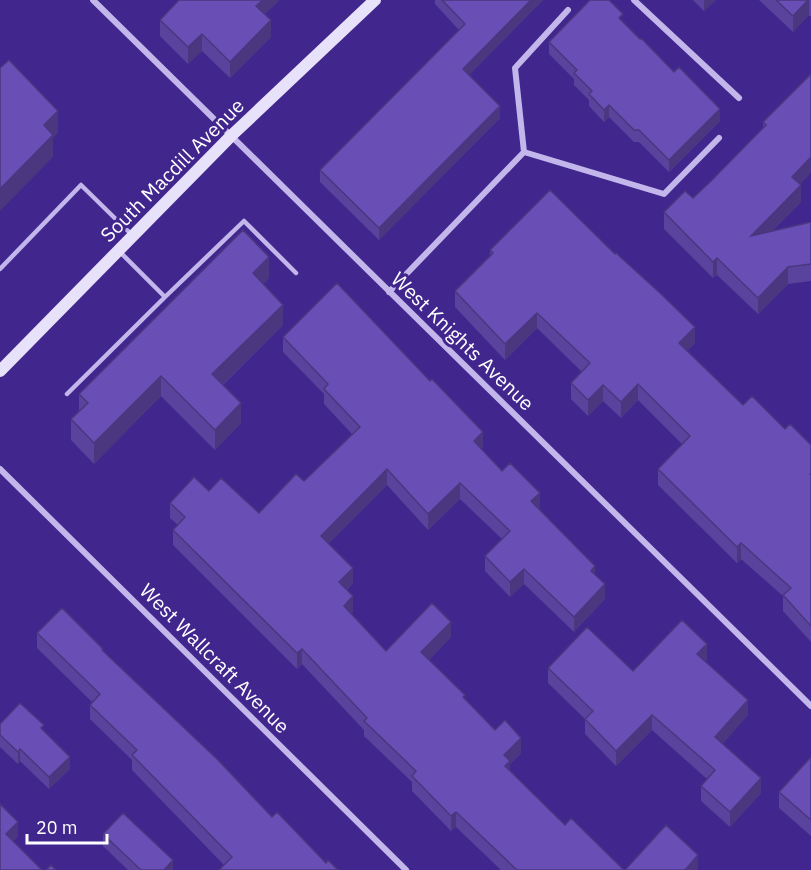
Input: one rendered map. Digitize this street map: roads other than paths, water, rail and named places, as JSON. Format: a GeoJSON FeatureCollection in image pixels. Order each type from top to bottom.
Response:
{"type":"FeatureCollection","features":[{"type":"Feature","properties":{"kind":"street","name":"West Knights Avenue"},"geometry":{"type":"LineString","coordinates":[[93,0],[811,706]]}},
{"type":"Feature","properties":{"kind":"street","name":"South Macdill Avenue"},"geometry":{"type":"LineString","coordinates":[[0,371],[231,136],[375,0]]}},
{"type":"Feature","properties":{"kind":"street"},"geometry":{"type":"LineString","coordinates":[[638,1],[739,98]]}},
{"type":"Feature","properties":{"kind":"street"},"geometry":{"type":"LineString","coordinates":[[524,152],[515,68],[568,9]]}},
{"type":"Feature","properties":{"kind":"street"},"geometry":{"type":"LineString","coordinates":[[524,152],[664,194],[719,138]]}},
{"type":"Feature","properties":{"kind":"street"},"geometry":{"type":"LineString","coordinates":[[389,292],[524,152]]}},
{"type":"Feature","properties":{"kind":"street","name":"West Wallcraft Avenue"},"geometry":{"type":"LineString","coordinates":[[0,469],[406,870]]}},
{"type":"Feature","properties":{"kind":"lane"},"geometry":{"type":"LineString","coordinates":[[0,269],[81,185],[133,236]]}},
{"type":"Feature","properties":{"kind":"lane"},"geometry":{"type":"LineString","coordinates":[[67,394],[244,221],[296,273]]}},
{"type":"Feature","properties":{"kind":"lane"},"geometry":{"type":"LineString","coordinates":[[118,251],[165,297]]}}]}
